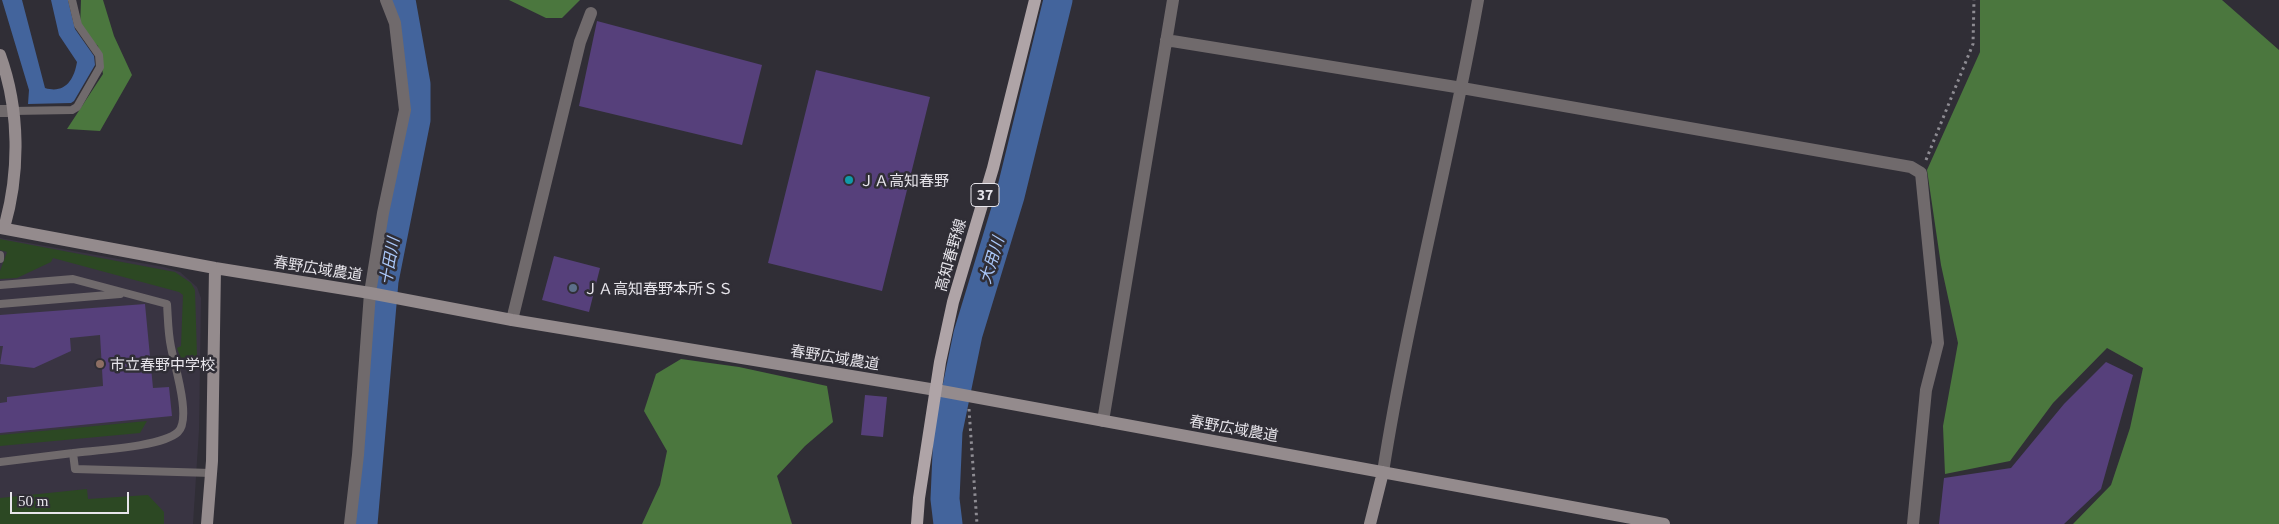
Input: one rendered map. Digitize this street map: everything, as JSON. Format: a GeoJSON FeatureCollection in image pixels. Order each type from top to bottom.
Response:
{"type":"FeatureCollection","features":[{"type":"Feature","properties":{"kind":"main road","name":"高知春野線"},"geometry":{"type":"LineString","coordinates":[[917,524],[919,498],[936,390],[953,302],[992,168],[1035,0]]}},
{"type":"Feature","properties":{"kind":"street"},"geometry":{"type":"LineString","coordinates":[[350,524],[373,294],[384,213],[405,110],[395,23],[386,0]]}},
{"type":"Feature","properties":{"kind":"street"},"geometry":{"type":"LineString","coordinates":[[1103,421],[1173,0]]}},
{"type":"Feature","properties":{"kind":"street"},"geometry":{"type":"LineString","coordinates":[[1370,524],[1462,88],[1478,0]]}},
{"type":"Feature","properties":{"kind":"street"},"geometry":{"type":"LineString","coordinates":[[512,320],[580,42],[591,13]]}},
{"type":"Feature","properties":{"kind":"street"},"geometry":{"type":"LineString","coordinates":[[1166,40],[1462,88],[1911,167],[1921,173],[1938,343],[1926,390],[1913,524]]}},
{"type":"Feature","properties":{"kind":"street"},"geometry":{"type":"LineString","coordinates":[[0,55],[10,86],[6,111],[14,182],[2,228]]}},
{"type":"Feature","properties":{"kind":"street","name":"春野広域農道"},"geometry":{"type":"LineString","coordinates":[[2,228],[215,268],[400,298],[512,320],[936,390],[1664,524]]}},
{"type":"Feature","properties":{"kind":"street"},"geometry":{"type":"LineString","coordinates":[[207,524],[211,473],[215,268]]}},
{"type":"Feature","properties":{"kind":"lane"},"geometry":{"type":"LineString","coordinates":[[6,111],[72,110],[77,107],[100,67],[98,55],[78,25],[72,0]]}},
{"type":"Feature","properties":{"kind":"lane"},"geometry":{"type":"LineString","coordinates":[[0,285],[73,279],[167,304],[171,346],[179,377],[184,422],[180,431],[157,442],[0,462]]}},
{"type":"Feature","properties":{"kind":"lane"},"geometry":{"type":"LineString","coordinates":[[0,304],[128,294]]}},
{"type":"Feature","properties":{"kind":"lane"},"geometry":{"type":"LineString","coordinates":[[73,453],[75,468],[211,473]]}},
{"type":"Feature","properties":{"kind":"path"},"geometry":{"type":"LineString","coordinates":[[1921,173],[1972,44],[1974,0]]}},
{"type":"Feature","properties":{"kind":"path"},"geometry":{"type":"LineString","coordinates":[[969,396],[977,524]]}},
{"type":"Feature","properties":{"kind":"shaded area","name":"市立春野中学校"},"geometry":{"type":"Polygon","coordinates":[[[0,238],[164,267],[180,272],[197,287],[201,298],[199,430],[193,524],[0,524],[0,238]]]}},
{"type":"Feature","properties":{"kind":"green space"},"geometry":{"type":"Polygon","coordinates":[[[81,0],[103,0],[114,36],[132,75],[100,131],[67,129],[103,74],[98,46],[80,30],[81,0]]]}},
{"type":"Feature","properties":{"kind":"green space"},"geometry":{"type":"Polygon","coordinates":[[[509,0],[580,0],[562,18],[546,18],[509,0]]]}},
{"type":"Feature","properties":{"kind":"green space"},"geometry":{"type":"Polygon","coordinates":[[[1980,0],[2222,0],[2279,50],[2279,524],[2073,524],[2111,485],[2130,428],[2143,368],[2107,348],[2053,403],[2010,461],[1945,474],[1943,426],[1958,343],[1941,265],[1927,170],[1980,52],[1980,0]]]}},
{"type":"Feature","properties":{"kind":"green space"},"geometry":{"type":"Polygon","coordinates":[[[0,239],[175,272],[191,283],[195,290],[197,356],[191,364],[182,362],[177,348],[181,346],[183,295],[179,292],[53,258],[51,262],[17,278],[0,279],[0,271],[7,252],[0,250],[0,239]]]}},
{"type":"Feature","properties":{"kind":"green space"},"geometry":{"type":"Polygon","coordinates":[[[681,359],[739,367],[827,386],[833,422],[805,446],[777,476],[792,524],[642,524],[660,485],[667,451],[644,411],[656,374],[681,359]]]}},
{"type":"Feature","properties":{"kind":"green space"},"geometry":{"type":"Polygon","coordinates":[[[147,421],[140,433],[0,446],[0,435],[147,421]]]}},
{"type":"Feature","properties":{"kind":"green space"},"geometry":{"type":"Polygon","coordinates":[[[87,489],[88,499],[148,495],[164,512],[164,524],[0,524],[0,498],[87,489]]]}},
{"type":"Feature","properties":{"kind":"water"},"geometry":{"type":"Polygon","coordinates":[[[2,0],[22,0],[45,88],[58,89],[71,80],[77,62],[59,35],[51,0],[68,0],[75,29],[94,56],[95,65],[74,101],[71,103],[28,104],[29,90],[2,0]]]}},
{"type":"Feature","properties":{"kind":"building"},"geometry":{"type":"Polygon","coordinates":[[[597,21],[762,65],[742,145],[579,106],[597,21]]]}},
{"type":"Feature","properties":{"kind":"building","name":"ＪＡ高知春野"},"geometry":{"type":"Polygon","coordinates":[[[816,70],[930,97],[882,291],[768,263],[816,70]]]}},
{"type":"Feature","properties":{"kind":"building"},"geometry":{"type":"Polygon","coordinates":[[[554,256],[600,268],[589,312],[542,300],[554,256]]]}},
{"type":"Feature","properties":{"kind":"building"},"geometry":{"type":"Polygon","coordinates":[[[145,304],[153,388],[169,387],[172,416],[0,433],[0,403],[7,402],[7,397],[103,386],[100,335],[70,338],[71,351],[34,368],[0,364],[3,346],[0,346],[0,315],[145,304]]]}},
{"type":"Feature","properties":{"kind":"building"},"geometry":{"type":"Polygon","coordinates":[[[2106,362],[2133,375],[2101,489],[2064,524],[1939,524],[1944,478],[2011,468],[2064,404],[2106,362]]]}},
{"type":"Feature","properties":{"kind":"building"},"geometry":{"type":"Polygon","coordinates":[[[865,395],[887,397],[883,437],[861,435],[865,395]]]}},
{"type":"Feature","properties":{"kind":"waterway","name":"十田川"},"geometry":{"type":"LineString","coordinates":[[363,524],[384,281],[416,120],[416,84],[401,0]]}},
{"type":"Feature","properties":{"kind":"waterway","name":"大用川"},"geometry":{"type":"LineString","coordinates":[[948,524],[945,499],[948,431],[968,334],[1010,196],[1058,0]]}},
{"type":"Feature","properties":{"kind":"place","name":"ＪＡ高知春野"},"geometry":{"type":"Point","coordinates":[849,180]}},
{"type":"Feature","properties":{"kind":"place","name":"ＪＡ高知春野本所ＳＳ"},"geometry":{"type":"Point","coordinates":[573,288]}},
{"type":"Feature","properties":{"kind":"place","name":"市立春野中学校"},"geometry":{"type":"Point","coordinates":[100,364]}}]}
